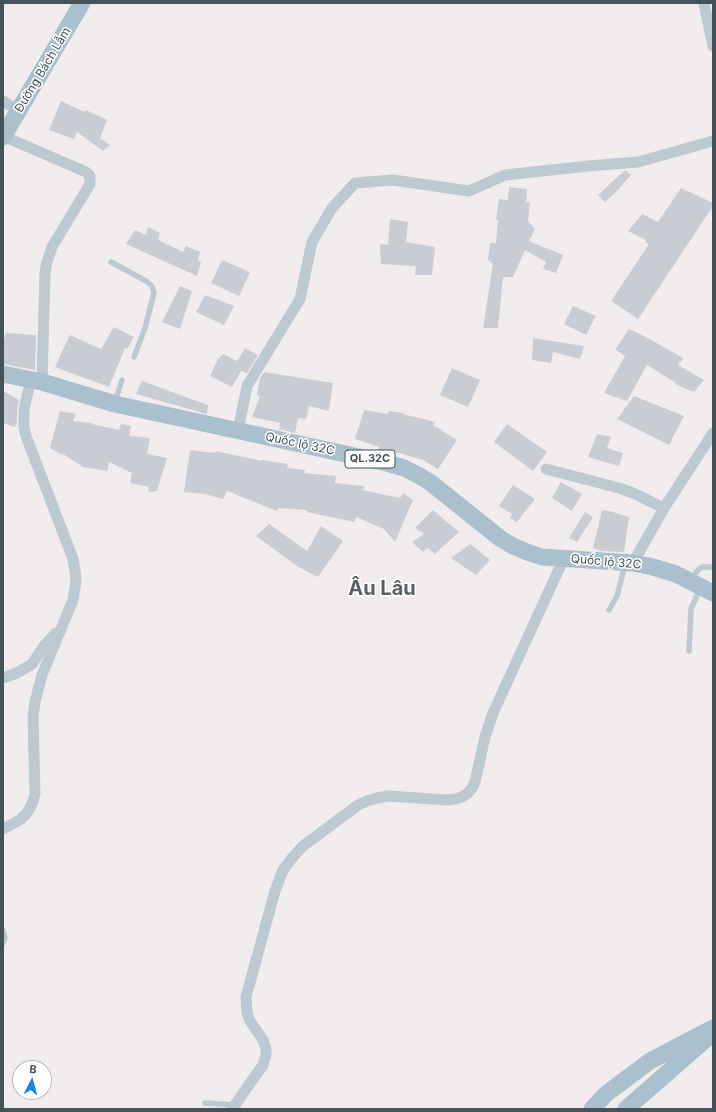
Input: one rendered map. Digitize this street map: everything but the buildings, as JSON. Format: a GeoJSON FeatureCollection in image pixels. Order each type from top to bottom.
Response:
{"type":"FeatureCollection","features":[{"type":"Feature","properties":{"kind":"main road","name":"Đường Bách Lẫm"},"geometry":{"type":"LineString","coordinates":[[3,136],[82,3]]}},
{"type":"Feature","properties":{"kind":"main road","name":"Quốc lộ 32C"},"geometry":{"type":"LineString","coordinates":[[3,374],[36,381],[115,404],[387,463],[404,468],[431,483],[501,539],[512,546],[542,556],[629,563],[653,567],[676,574],[701,587]]}},
{"type":"Feature","properties":{"kind":"main road"},"geometry":{"type":"LineString","coordinates":[[592,1109],[606,1094],[650,1061],[713,1028]]}},
{"type":"Feature","properties":{"kind":"main road"},"geometry":{"type":"LineString","coordinates":[[626,1109],[713,1032]]}},
{"type":"Feature","properties":{"kind":"street"},"geometry":{"type":"LineString","coordinates":[[704,3],[713,46]]}},
{"type":"Feature","properties":{"kind":"street"},"geometry":{"type":"LineString","coordinates":[[3,101],[18,110]]}},
{"type":"Feature","properties":{"kind":"street"},"geometry":{"type":"LineString","coordinates":[[3,136],[86,172],[90,176],[90,184],[52,247],[46,262],[36,381],[24,409],[24,426],[26,436],[73,560],[76,581],[74,596],[42,675],[35,702],[33,716],[35,794],[33,801],[26,814],[20,820],[3,830]]}},
{"type":"Feature","properties":{"kind":"street"},"geometry":{"type":"LineString","coordinates":[[238,431],[248,386],[300,299],[312,242],[332,208],[355,183],[393,180],[469,191],[505,175],[638,162],[713,141]]}},
{"type":"Feature","properties":{"kind":"street"},"geometry":{"type":"LineString","coordinates":[[629,563],[713,433]]}},
{"type":"Feature","properties":{"kind":"street"},"geometry":{"type":"LineString","coordinates":[[546,469],[619,488],[664,508]]}},
{"type":"Feature","properties":{"kind":"street"},"geometry":{"type":"LineString","coordinates":[[234,1107],[263,1065],[266,1055],[263,1040],[250,1021],[247,1013],[246,997],[275,891],[283,870],[303,846],[358,805],[367,801],[388,796],[455,800],[468,793],[475,782],[485,737],[493,713],[564,558]]}},
{"type":"Feature","properties":{"kind":"street"},"geometry":{"type":"LineString","coordinates":[[3,678],[17,673],[32,664],[44,646],[61,628]]}},
{"type":"Feature","properties":{"kind":"lane"},"geometry":{"type":"LineString","coordinates":[[111,262],[146,281],[152,286],[154,293],[145,328],[134,357]]}},
{"type":"Feature","properties":{"kind":"lane"},"geometry":{"type":"LineString","coordinates":[[115,404],[122,380]]}},
{"type":"Feature","properties":{"kind":"lane"},"geometry":{"type":"LineString","coordinates":[[609,610],[617,596],[629,563]]}},
{"type":"Feature","properties":{"kind":"lane"},"geometry":{"type":"LineString","coordinates":[[689,651],[691,609],[701,587],[698,570],[702,567],[713,567]]}},
{"type":"Feature","properties":{"kind":"lane"},"geometry":{"type":"LineString","coordinates":[[3,930],[5,938],[3,943]]}},
{"type":"Feature","properties":{"kind":"lane"},"geometry":{"type":"LineString","coordinates":[[205,1104],[234,1107]]}},
{"type":"Feature","properties":{"kind":"district","name":"Âu Lâu"},"geometry":{"type":"Point","coordinates":[382,589]}}]}
